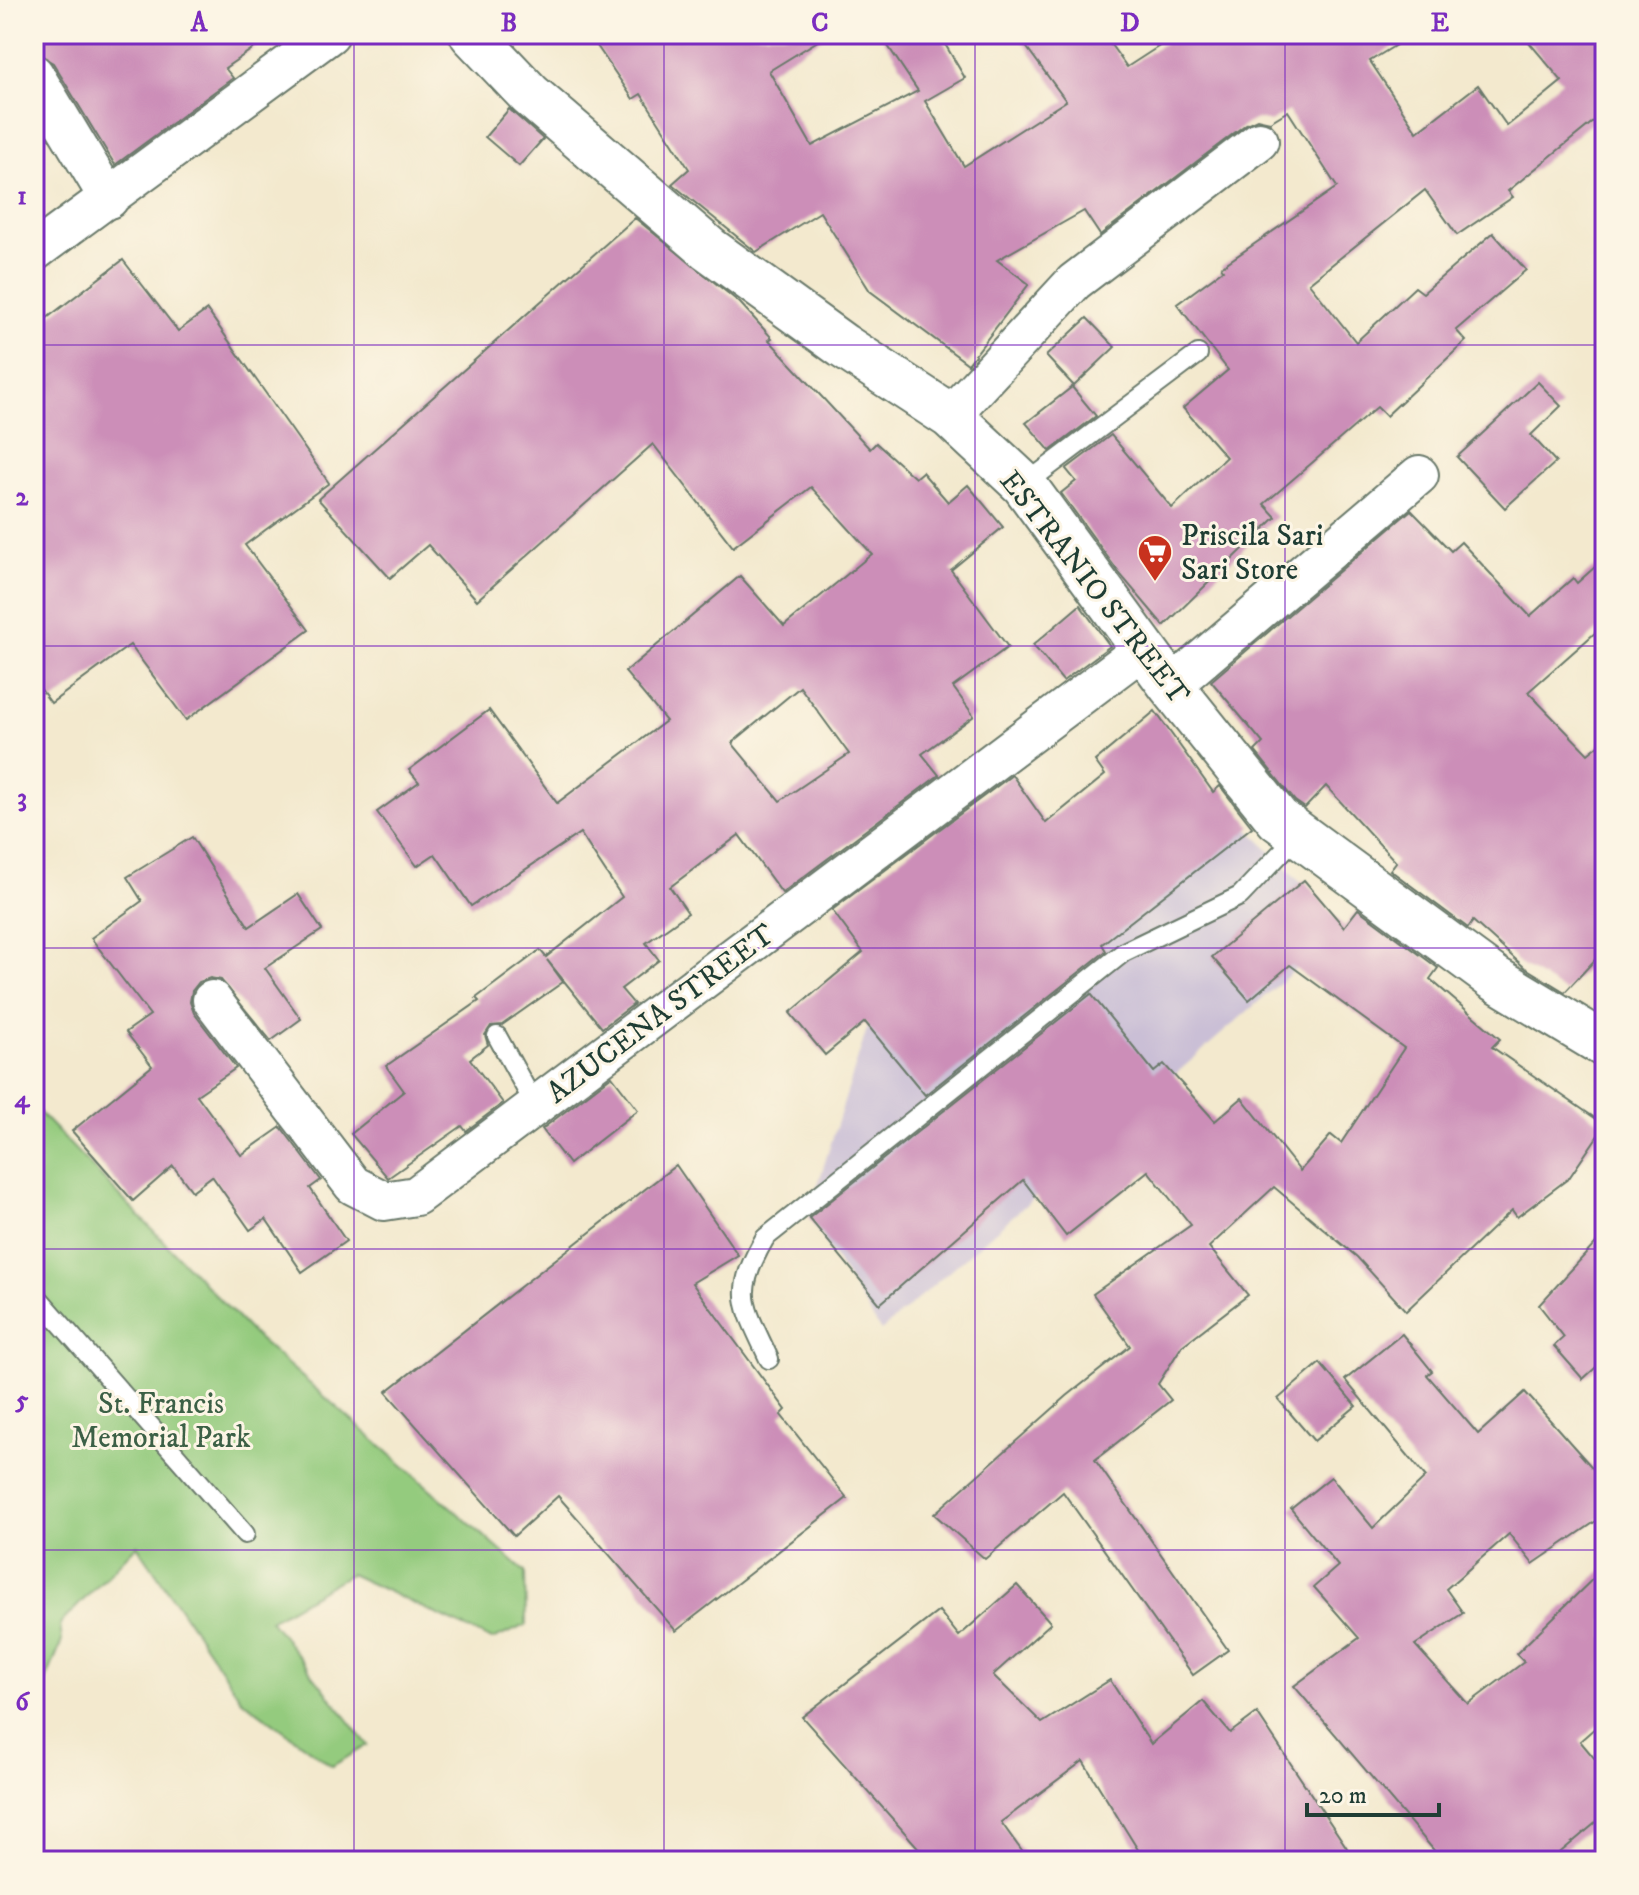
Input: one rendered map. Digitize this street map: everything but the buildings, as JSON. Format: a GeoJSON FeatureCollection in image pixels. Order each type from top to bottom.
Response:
{"type":"FeatureCollection","features":[{"type":"Feature","properties":{"kind":"street"},"geometry":{"type":"LineString","coordinates":[[34,252],[330,34]]}},
{"type":"Feature","properties":{"kind":"street","name":"ESTRANIO STREET"},"geometry":{"type":"LineString","coordinates":[[472,34],[530,95],[709,249],[843,346],[950,416],[1024,485],[1171,686],[1278,819],[1494,978],[1605,1045]]}},
{"type":"Feature","properties":{"kind":"street"},"geometry":{"type":"LineString","coordinates":[[34,74],[109,199]]}},
{"type":"Feature","properties":{"kind":"street"},"geometry":{"type":"LineString","coordinates":[[950,416],[1074,282],[1259,141]]}},
{"type":"Feature","properties":{"kind":"street"},"geometry":{"type":"LineString","coordinates":[[1171,686],[1419,475]]}},
{"type":"Feature","properties":{"kind":"street","name":"AZUCENA STREET"},"geometry":{"type":"LineString","coordinates":[[212,1000],[353,1185],[384,1201],[416,1196],[1143,649]]}},
{"type":"Feature","properties":{"kind":"lane"},"geometry":{"type":"LineString","coordinates":[[1024,485],[1198,354]]}},
{"type":"Feature","properties":{"kind":"lane"},"geometry":{"type":"LineString","coordinates":[[769,1359],[743,1300],[750,1264],[765,1238],[1124,952],[1240,896],[1299,834]]}},
{"type":"Feature","properties":{"kind":"lane"},"geometry":{"type":"LineString","coordinates":[[497,1036],[536,1107]]}},
{"type":"Feature","properties":{"kind":"lane"},"geometry":{"type":"LineString","coordinates":[[34,1293],[245,1534]]}},
{"type":"Feature","properties":{"kind":"shaded area"},"geometry":{"type":"Polygon","coordinates":[[[1189,768],[1344,927],[881,1331],[808,1216],[868,1026],[1189,768]]]}},
{"type":"Feature","properties":{"kind":"green space","name":"St. Francis Memorial Park"},"geometry":{"type":"Polygon","coordinates":[[[34,1107],[253,1334],[525,1572],[526,1625],[492,1640],[350,1574],[270,1620],[368,1745],[332,1766],[241,1699],[137,1545],[60,1624],[62,1641],[43,1688],[34,1692],[34,1107]]]}},
{"type":"Feature","properties":{"kind":"place","name":"Priscila Sari Sari Store"},"geometry":{"type":"Point","coordinates":[1155,583]}}]}
